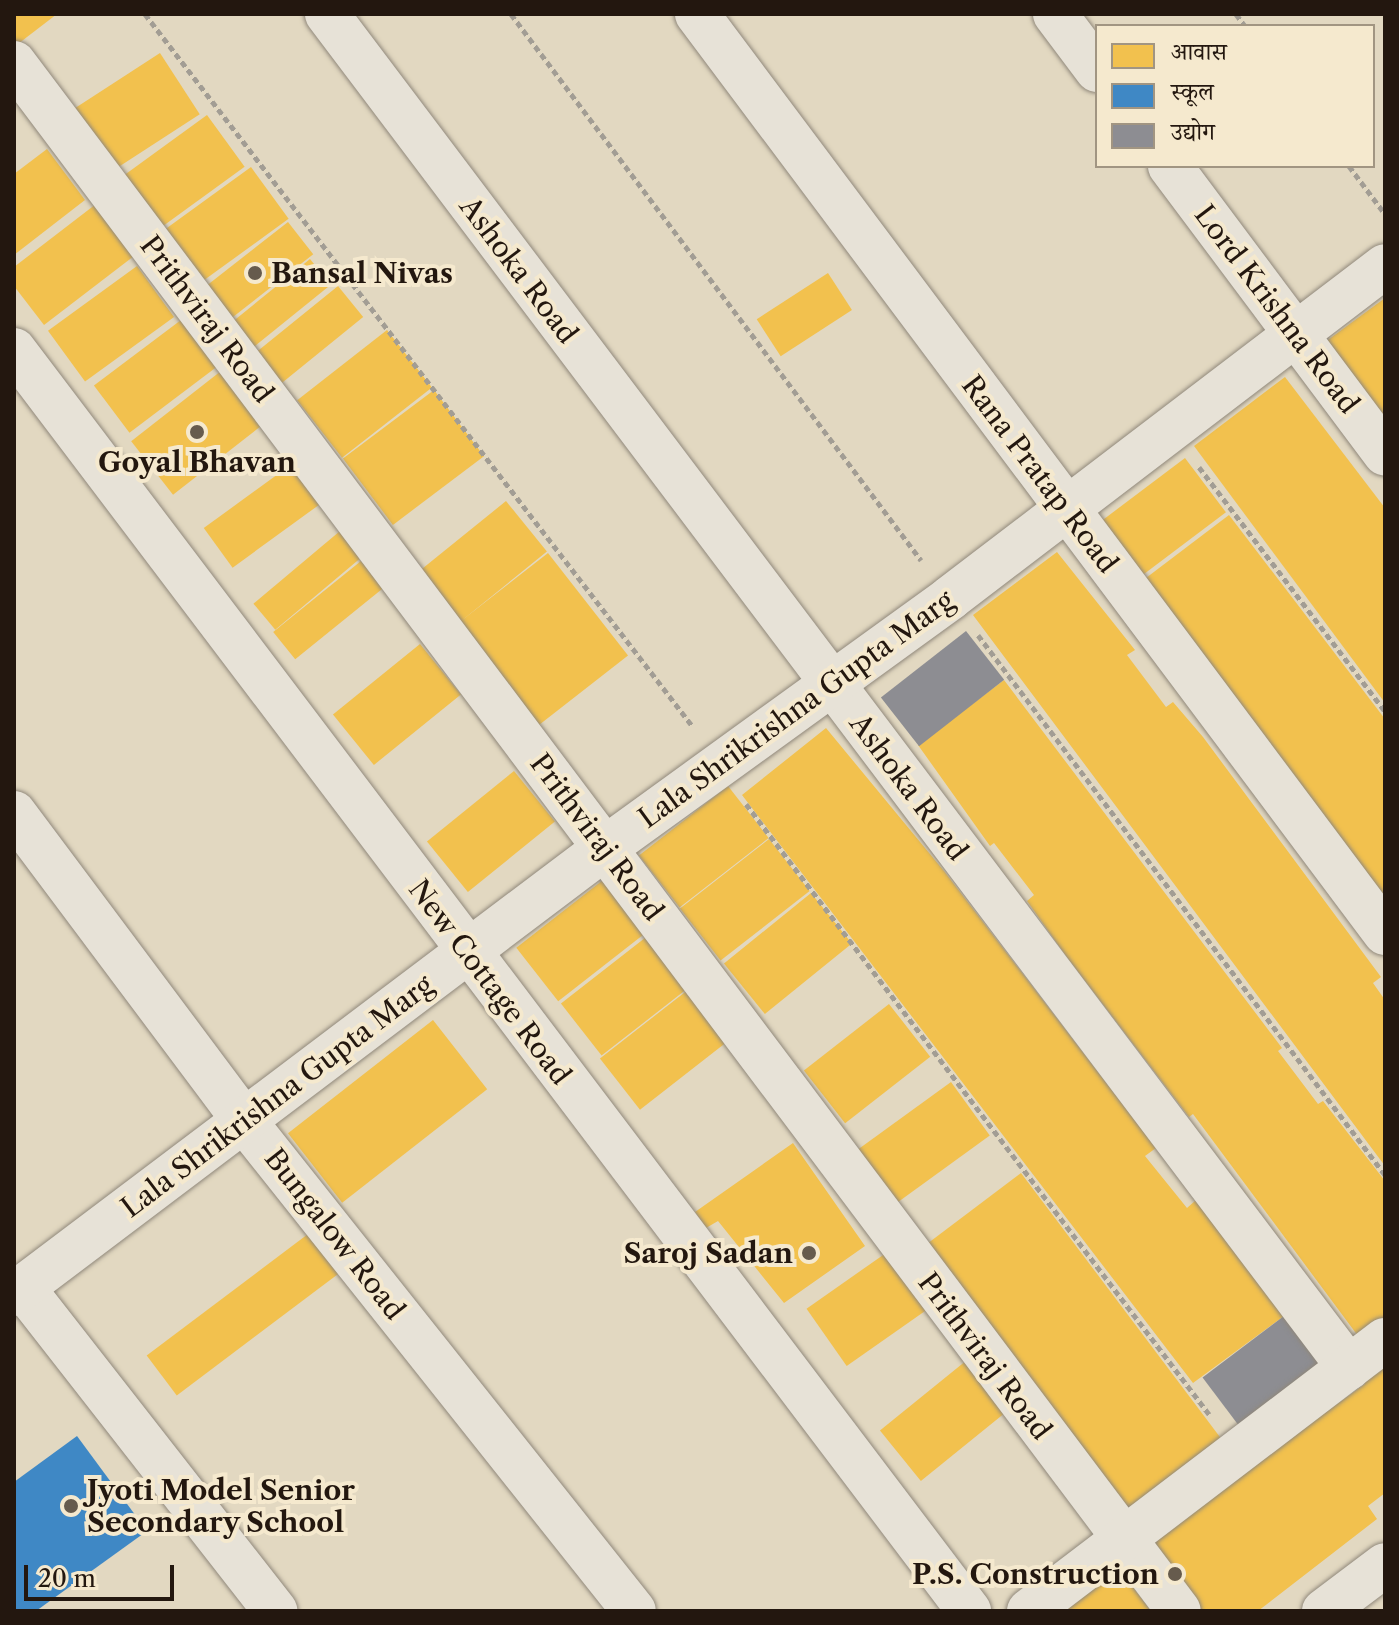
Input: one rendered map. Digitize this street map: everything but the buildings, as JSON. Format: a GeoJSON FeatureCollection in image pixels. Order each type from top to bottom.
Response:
{"type":"FeatureCollection","features":[{"type":"Feature","properties":{"kind":"street","name":"Ashoka Road"},"geometry":{"type":"LineString","coordinates":[[327,14],[1349,1368]]}},
{"type":"Feature","properties":{"kind":"street","name":"Rana Pratap Road"},"geometry":{"type":"LineString","coordinates":[[697,14],[1385,933]]}},
{"type":"Feature","properties":{"kind":"street"},"geometry":{"type":"LineString","coordinates":[[1055,14],[1095,67]]}},
{"type":"Feature","properties":{"kind":"street","name":"Prithviraj Road"},"geometry":{"type":"LineString","coordinates":[[14,63],[1179,1611]]}},
{"type":"Feature","properties":{"kind":"street","name":"Lord Krishna Road"},"geometry":{"type":"LineString","coordinates":[[1172,168],[1385,453]]}},
{"type":"Feature","properties":{"kind":"street","name":"Lala Shrikrishna Gupta Marg"},"geometry":{"type":"LineString","coordinates":[[18,1291],[246,1123],[605,848],[950,598],[1064,507],[1385,266]]}},
{"type":"Feature","properties":{"kind":"street","name":"New Cottage Road"},"geometry":{"type":"LineString","coordinates":[[14,350],[966,1610]]}},
{"type":"Feature","properties":{"kind":"street","name":"Bungalow Road"},"geometry":{"type":"LineString","coordinates":[[14,813],[246,1123],[634,1611]]}},
{"type":"Feature","properties":{"kind":"street"},"geometry":{"type":"LineString","coordinates":[[18,1291],[275,1611]]}},
{"type":"Feature","properties":{"kind":"street"},"geometry":{"type":"LineString","coordinates":[[1029,1611],[1385,1340]]}},
{"type":"Feature","properties":{"kind":"path"},"geometry":{"type":"LineString","coordinates":[[145,14],[721,764],[1237,1451]]}},
{"type":"Feature","properties":{"kind":"path"},"geometry":{"type":"LineString","coordinates":[[511,14],[1385,1175]]}},
{"type":"Feature","properties":{"kind":"path"},"geometry":{"type":"LineString","coordinates":[[1350,168],[1385,214]]}},
{"type":"Feature","properties":{"kind":"path"},"geometry":{"type":"LineString","coordinates":[[1169,428],[1385,711]]}},
{"type":"Feature","properties":{"kind":"place","name":"Bansal Nivas"},"geometry":{"type":"Point","coordinates":[255,273]}},
{"type":"Feature","properties":{"kind":"place","name":"Goyal Bhavan"},"geometry":{"type":"Point","coordinates":[197,432]}},
{"type":"Feature","properties":{"kind":"place","name":"Saroj Sadan"},"geometry":{"type":"Point","coordinates":[809,1253]}},
{"type":"Feature","properties":{"kind":"place","name":"Jyoti Model Senior Secondary School"},"geometry":{"type":"Point","coordinates":[71,1506]}},
{"type":"Feature","properties":{"kind":"place","name":"P.S. Construction"},"geometry":{"type":"Point","coordinates":[1175,1574]}}]}
